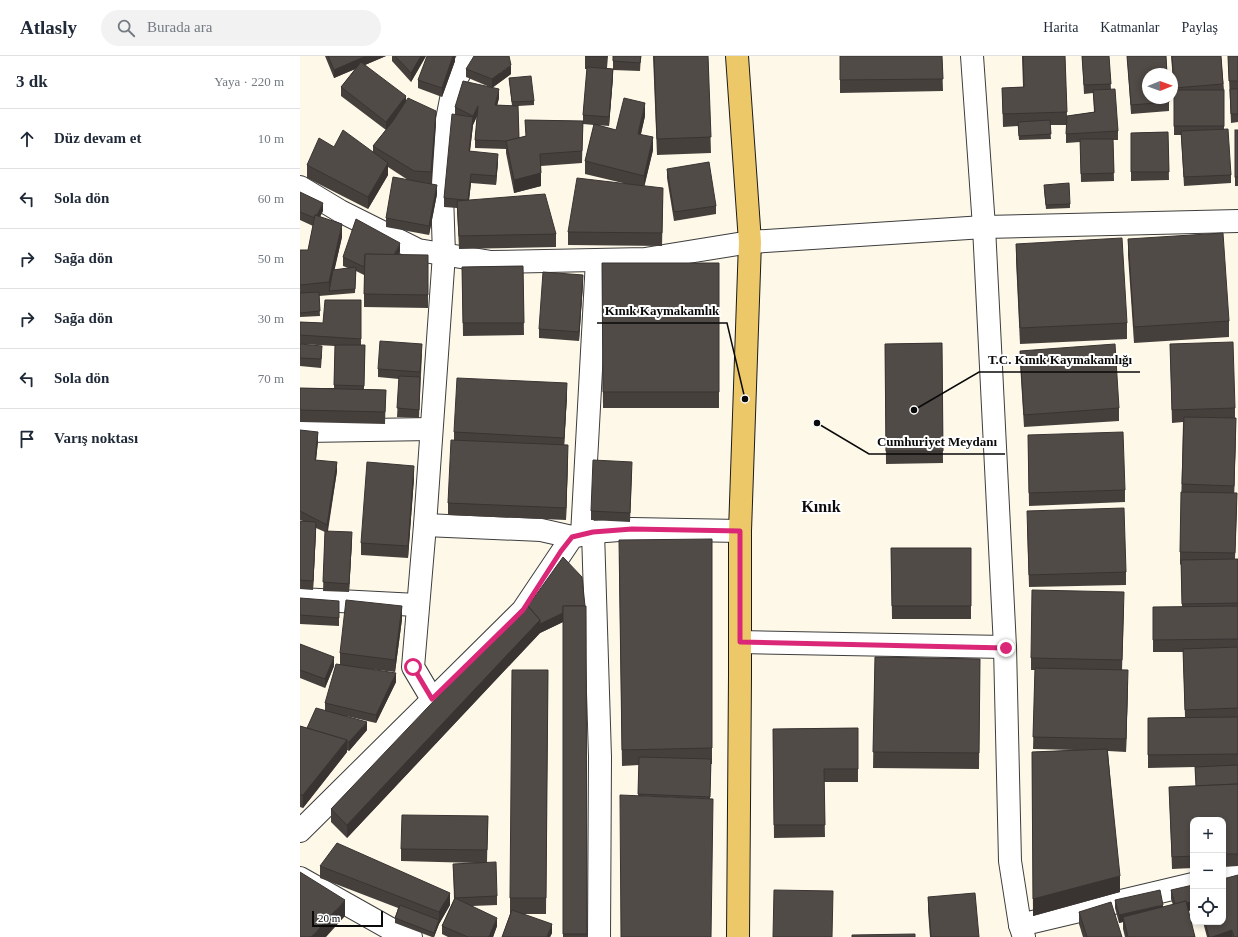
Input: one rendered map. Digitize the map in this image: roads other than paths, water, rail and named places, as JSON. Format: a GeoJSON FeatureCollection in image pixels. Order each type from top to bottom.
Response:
{"type":"FeatureCollection","features":[{"type":"Feature","properties":{"kind":"main road"},"geometry":{"type":"LineString","coordinates":[[738,56],[750,242],[740,531],[738,937]]}},
{"type":"Feature","properties":{"kind":"street"},"geometry":{"type":"LineString","coordinates":[[432,699],[413,667],[417,605],[425,525],[444,254],[441,165],[445,130],[452,94],[457,78],[470,56]]}},
{"type":"Feature","properties":{"kind":"street"},"geometry":{"type":"LineString","coordinates":[[972,56],[984,227],[1006,648],[1010,861],[1022,931],[1190,885]]}},
{"type":"Feature","properties":{"kind":"street"},"geometry":{"type":"LineString","coordinates":[[300,188],[340,211],[418,250],[491,262],[645,259],[750,242],[984,227],[1238,221]]}},
{"type":"Feature","properties":{"kind":"street"},"geometry":{"type":"LineString","coordinates":[[597,260],[583,534],[600,757],[599,937]]}},
{"type":"Feature","properties":{"kind":"street"},"geometry":{"type":"LineString","coordinates":[[306,431],[431,429]]}},
{"type":"Feature","properties":{"kind":"street"},"geometry":{"type":"LineString","coordinates":[[425,525],[540,530],[583,534],[632,529],[740,531]]}},
{"type":"Feature","properties":{"kind":"street"},"geometry":{"type":"LineString","coordinates":[[300,831],[523,610],[561,551],[583,534]]}},
{"type":"Feature","properties":{"kind":"street"},"geometry":{"type":"LineString","coordinates":[[300,599],[417,605]]}},
{"type":"Feature","properties":{"kind":"street"},"geometry":{"type":"LineString","coordinates":[[740,642],[1006,648]]}},
{"type":"Feature","properties":{"kind":"street"},"geometry":{"type":"LineString","coordinates":[[1226,876],[1238,874]]}},
{"type":"Feature","properties":{"kind":"street"},"geometry":{"type":"LineString","coordinates":[[300,878],[396,932],[411,937]]}},
{"type":"Feature","properties":{"kind":"place","name":"Kınık Kaymakamlık"},"geometry":{"type":"Point","coordinates":[745,399]}},
{"type":"Feature","properties":{"kind":"place","name":"T.C. Kınık Kaymakamlığı"},"geometry":{"type":"Point","coordinates":[914,410]}},
{"type":"Feature","properties":{"kind":"place","name":"Cumhuriyet Meydanı"},"geometry":{"type":"Point","coordinates":[817,423]}},
{"type":"Feature","properties":{"kind":"district","name":"Kınık"},"geometry":{"type":"Point","coordinates":[821,506]}}]}
